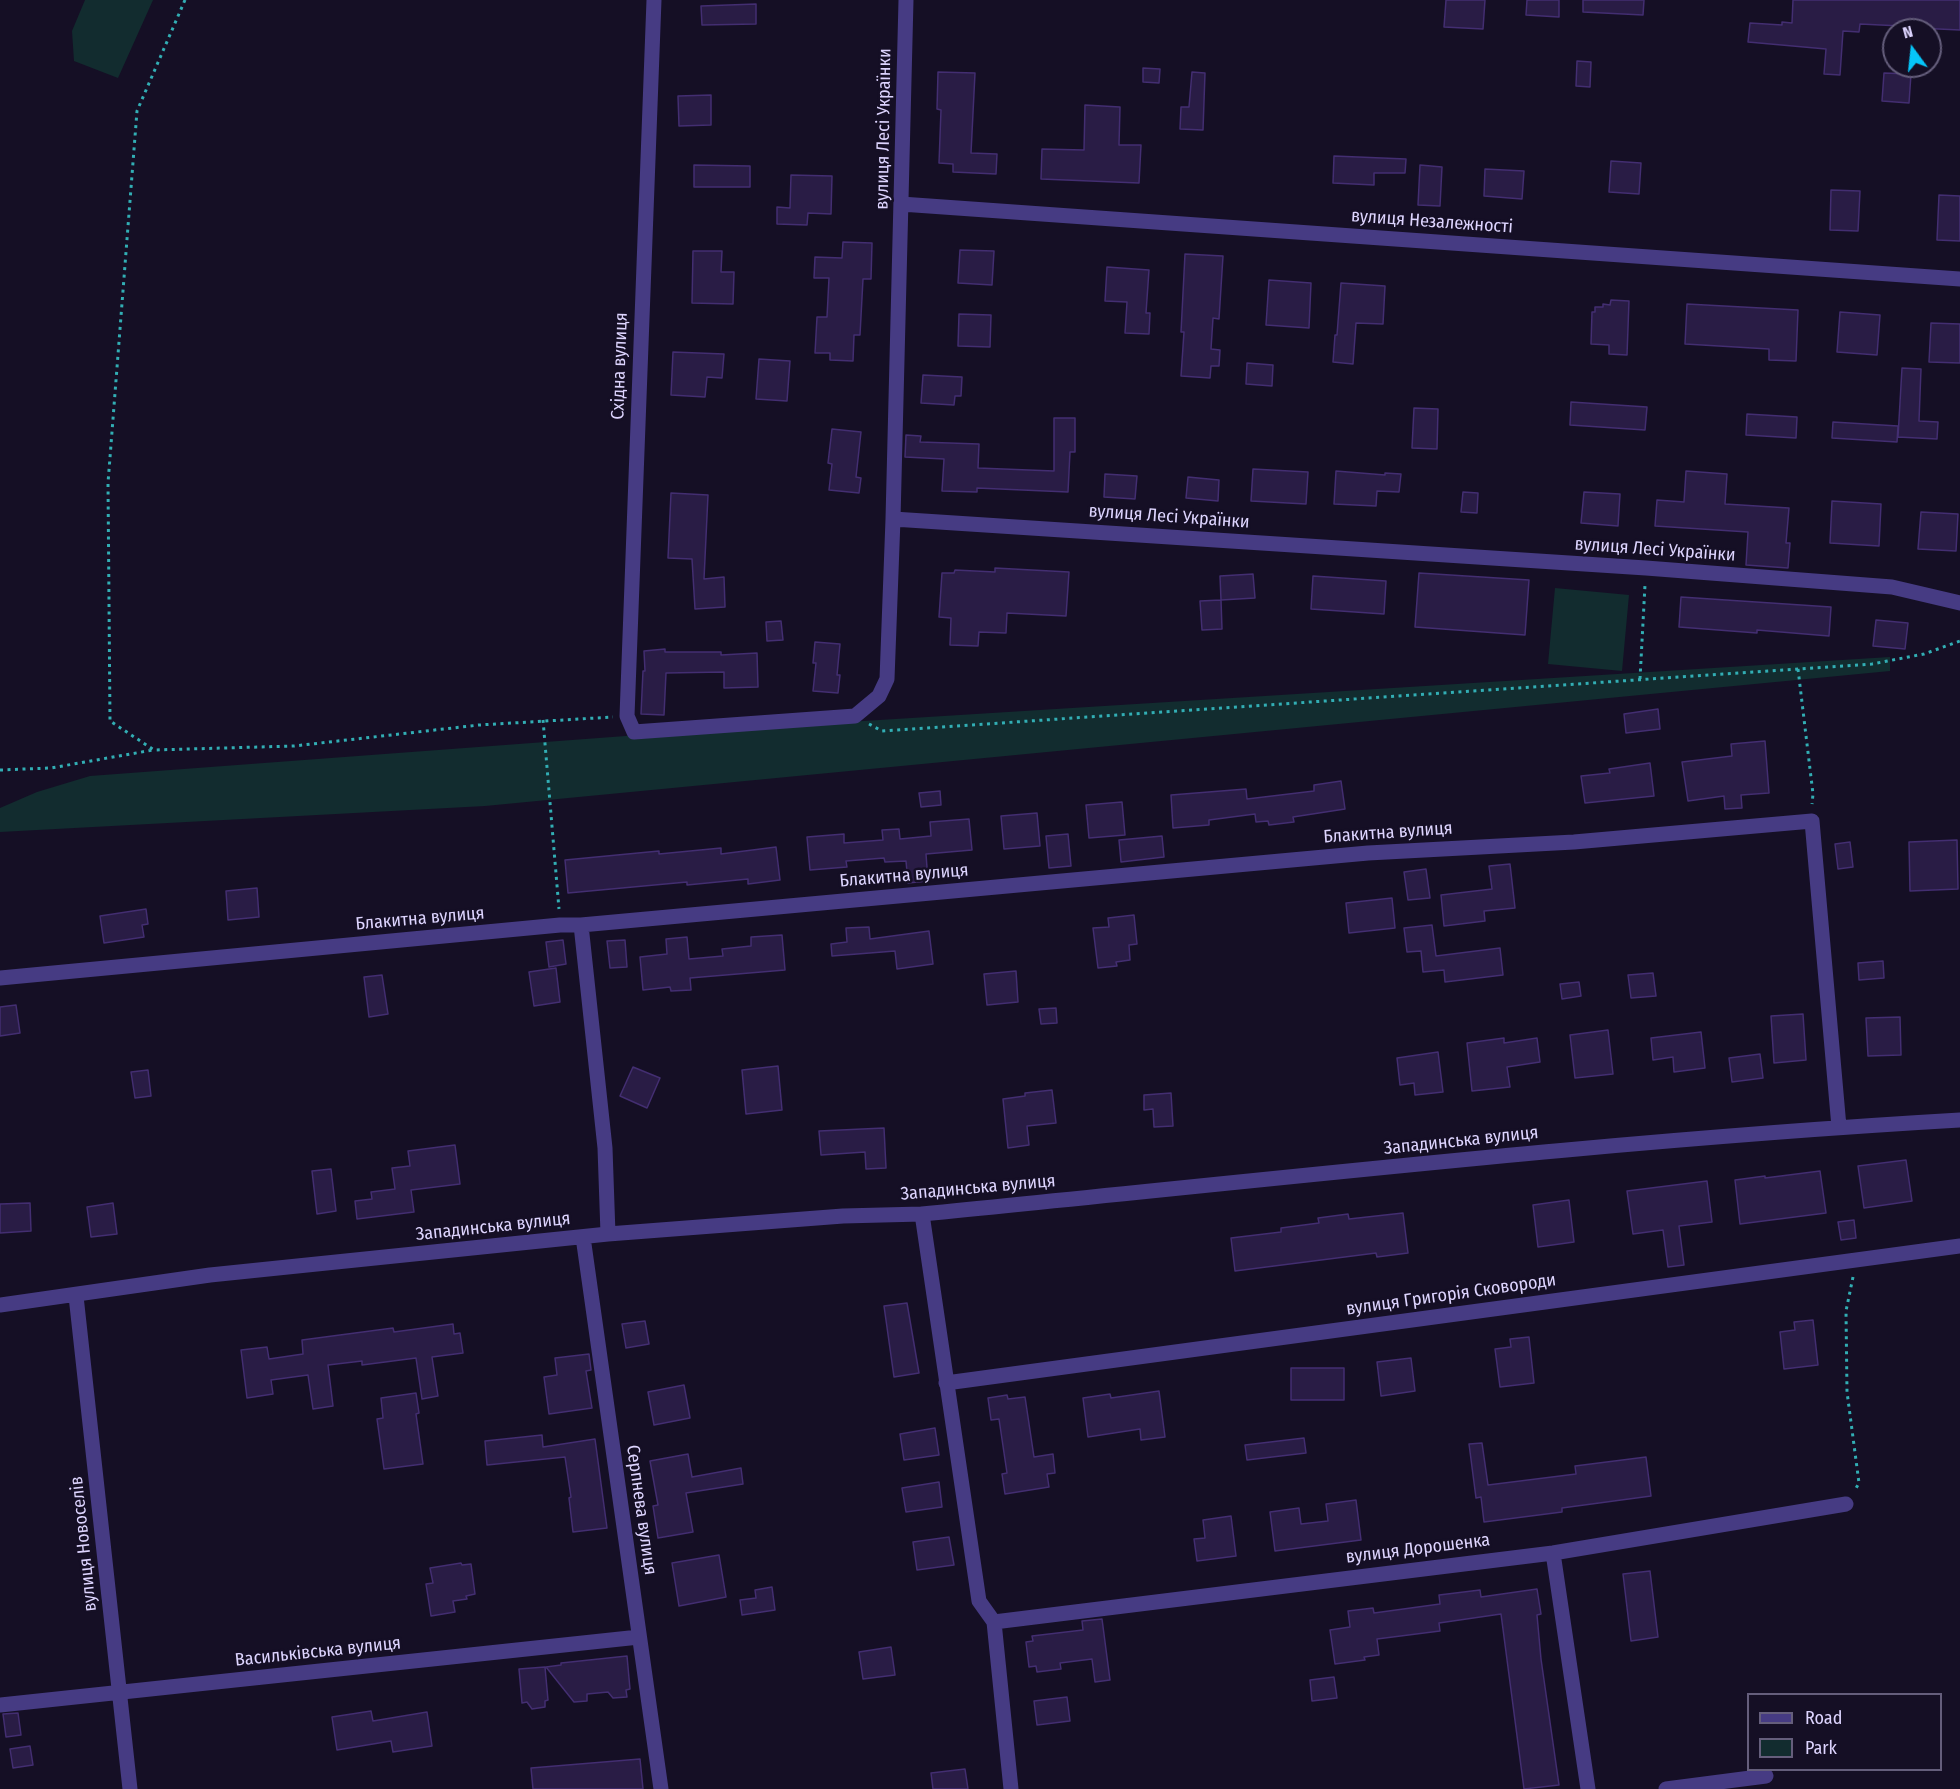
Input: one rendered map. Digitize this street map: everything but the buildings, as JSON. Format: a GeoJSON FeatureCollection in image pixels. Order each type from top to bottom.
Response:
{"type":"FeatureCollection","features":[{"type":"Feature","properties":{"kind":"street","name":"Східна вулиця"},"geometry":{"type":"LineString","coordinates":[[654,0],[627,716],[634,732],[855,716]]}},
{"type":"Feature","properties":{"kind":"street","name":"вулиця Лесі Українки"},"geometry":{"type":"LineString","coordinates":[[906,0],[893,519],[1646,568],[1892,587],[1960,603]]}},
{"type":"Feature","properties":{"kind":"street","name":"вулиця Незалежності"},"geometry":{"type":"LineString","coordinates":[[901,204],[1960,279]]}},
{"type":"Feature","properties":{"kind":"street"},"geometry":{"type":"LineString","coordinates":[[855,716],[879,696],[887,679],[893,519]]}},
{"type":"Feature","properties":{"kind":"street"},"geometry":{"type":"LineString","coordinates":[[1812,821],[1839,1127]]}},
{"type":"Feature","properties":{"kind":"street","name":"Блакитна вулиця"},"geometry":{"type":"LineString","coordinates":[[0,978],[1368,853],[1574,842],[1812,821]]}},
{"type":"Feature","properties":{"kind":"street"},"geometry":{"type":"LineString","coordinates":[[581,925],[604,1148],[608,1234]]}},
{"type":"Feature","properties":{"kind":"street","name":"Западинська вулиця"},"geometry":{"type":"LineString","coordinates":[[0,1305],[76,1296],[210,1275],[608,1234],[843,1216],[922,1214],[1561,1150],[1839,1127],[1960,1120]]}},
{"type":"Feature","properties":{"kind":"street"},"geometry":{"type":"LineString","coordinates":[[922,1214],[979,1601],[994,1623],[1011,1789]]}},
{"type":"Feature","properties":{"kind":"street","name":"Серпнева вулиця"},"geometry":{"type":"LineString","coordinates":[[583,1237],[661,1789]]}},
{"type":"Feature","properties":{"kind":"street","name":"вулиця Григорія Сковороди"},"geometry":{"type":"LineString","coordinates":[[946,1383],[1960,1246]]}},
{"type":"Feature","properties":{"kind":"street","name":"вулиця Новоселів"},"geometry":{"type":"LineString","coordinates":[[76,1296],[130,1789]]}},
{"type":"Feature","properties":{"kind":"street","name":"вулиця Дорошенка"},"geometry":{"type":"LineString","coordinates":[[994,1623],[1553,1552],[1846,1504]]}},
{"type":"Feature","properties":{"kind":"street"},"geometry":{"type":"LineString","coordinates":[[1553,1552],[1588,1789]]}},
{"type":"Feature","properties":{"kind":"street","name":"Васильківська вулиця"},"geometry":{"type":"LineString","coordinates":[[0,1705],[639,1637]]}},
{"type":"Feature","properties":{"kind":"street"},"geometry":{"type":"LineString","coordinates":[[1666,1789],[1766,1776]]}},
{"type":"Feature","properties":{"kind":"path"},"geometry":{"type":"LineString","coordinates":[[154,750],[110,721],[108,483],[137,111],[184,0]]}},
{"type":"Feature","properties":{"kind":"path"},"geometry":{"type":"LineString","coordinates":[[1640,679],[1646,568]]}},
{"type":"Feature","properties":{"kind":"path"},"geometry":{"type":"LineString","coordinates":[[855,716],[882,731],[1872,664],[1924,654],[1960,641]]}},
{"type":"Feature","properties":{"kind":"path"},"geometry":{"type":"LineString","coordinates":[[1798,669],[1813,794],[1812,821]]}},
{"type":"Feature","properties":{"kind":"path"},"geometry":{"type":"LineString","coordinates":[[0,771],[51,768],[154,750],[294,746],[479,725],[627,716]]}},
{"type":"Feature","properties":{"kind":"path"},"geometry":{"type":"LineString","coordinates":[[543,720],[561,925]]}},
{"type":"Feature","properties":{"kind":"path"},"geometry":{"type":"LineString","coordinates":[[1846,1504],[1859,1483],[1846,1381],[1846,1311],[1856,1260]]}},
{"type":"Feature","properties":{"kind":"green space"},"geometry":{"type":"Polygon","coordinates":[[[85,0],[153,0],[118,78],[74,61],[72,31],[85,0]]]}},
{"type":"Feature","properties":{"kind":"green space"},"geometry":{"type":"Polygon","coordinates":[[[1555,588],[1629,595],[1622,671],[1548,664],[1555,588]]]}},
{"type":"Feature","properties":{"kind":"green space"},"geometry":{"type":"Polygon","coordinates":[[[1890,657],[1890,671],[485,806],[0,832],[0,808],[37,792],[90,776],[639,735],[1890,657]]]}}]}
